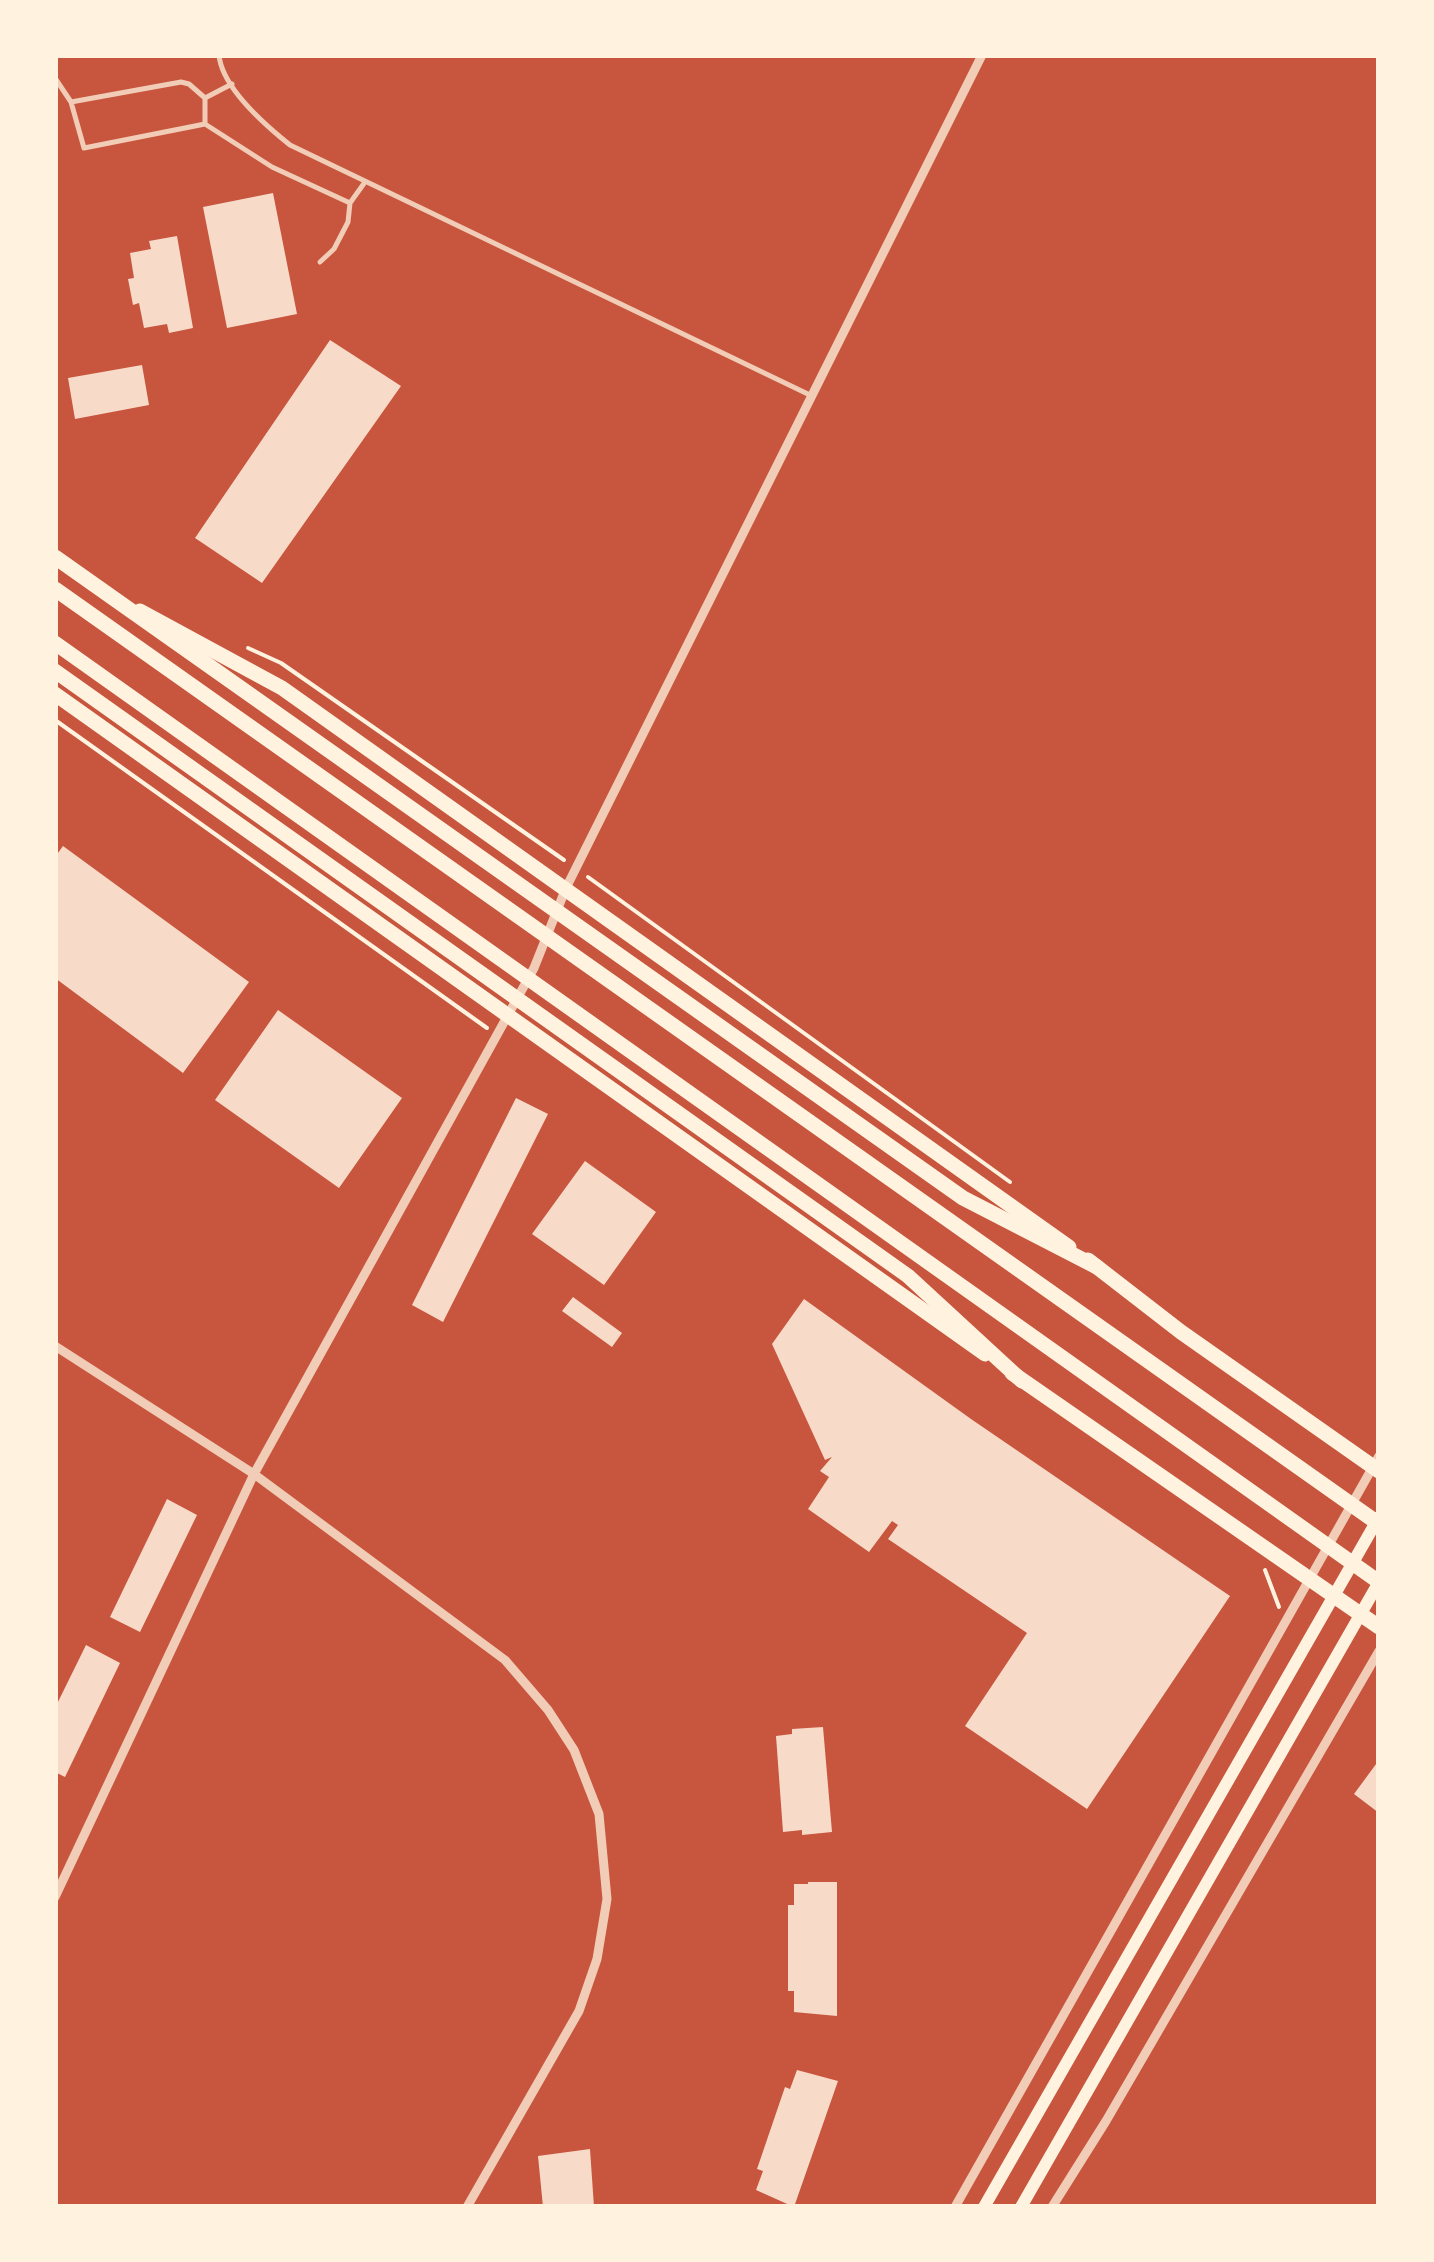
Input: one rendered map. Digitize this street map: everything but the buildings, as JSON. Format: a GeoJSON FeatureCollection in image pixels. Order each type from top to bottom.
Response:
{"type":"FeatureCollection","features":[{"type":"Feature","properties":{"kind":"main road"},"geometry":{"type":"LineString","coordinates":[[55,554],[130,605],[282,688],[1097,1267],[1181,1332],[1377,1464]]}},
{"type":"Feature","properties":{"kind":"main road"},"geometry":{"type":"LineString","coordinates":[[55,554],[962,1198],[1097,1267]]}},
{"type":"Feature","properties":{"kind":"main road"},"geometry":{"type":"LineString","coordinates":[[55,589],[1379,1520],[984,2207]]}},
{"type":"Feature","properties":{"kind":"main road"},"geometry":{"type":"LineString","coordinates":[[55,643],[1379,1582],[1021,2207]]}},
{"type":"Feature","properties":{"kind":"main road"},"geometry":{"type":"LineString","coordinates":[[55,671],[908,1276],[1022,1380]]}},
{"type":"Feature","properties":{"kind":"main road"},"geometry":{"type":"LineString","coordinates":[[55,694],[1022,1380],[1379,1626]]}},
{"type":"Feature","properties":{"kind":"street"},"geometry":{"type":"LineString","coordinates":[[55,1897],[254,1474],[534,968],[566,888],[982,55]]}},
{"type":"Feature","properties":{"kind":"street"},"geometry":{"type":"LineString","coordinates":[[55,1346],[254,1474],[505,1660],[548,1710],[574,1750],[599,1814],[607,1898],[598,1959],[579,2010],[466,2207]]}},
{"type":"Feature","properties":{"kind":"street"},"geometry":{"type":"LineString","coordinates":[[956,2207],[1308,1577],[1377,1464]]}},
{"type":"Feature","properties":{"kind":"street"},"geometry":{"type":"LineString","coordinates":[[1052,2207],[1379,1651]]}},
{"type":"Feature","properties":{"kind":"lane"},"geometry":{"type":"LineString","coordinates":[[219,55],[221,69],[248,108],[290,145],[812,396]]}},
{"type":"Feature","properties":{"kind":"lane"},"geometry":{"type":"LineString","coordinates":[[55,78],[71,102],[84,148],[205,124],[272,168],[350,203]]}},
{"type":"Feature","properties":{"kind":"lane"},"geometry":{"type":"LineString","coordinates":[[71,102],[181,82],[205,98],[205,124]]}},
{"type":"Feature","properties":{"kind":"lane"},"geometry":{"type":"LineString","coordinates":[[205,98],[232,84]]}},
{"type":"Feature","properties":{"kind":"lane"},"geometry":{"type":"LineString","coordinates":[[320,262],[334,249],[348,222],[350,203],[365,182]]}},
{"type":"Feature","properties":{"kind":"path"},"geometry":{"type":"LineString","coordinates":[[55,720],[495,1034]]}},
{"type":"Feature","properties":{"kind":"path"},"geometry":{"type":"LineString","coordinates":[[1262,1566],[1278,1606],[1288,1613]]}}]}
